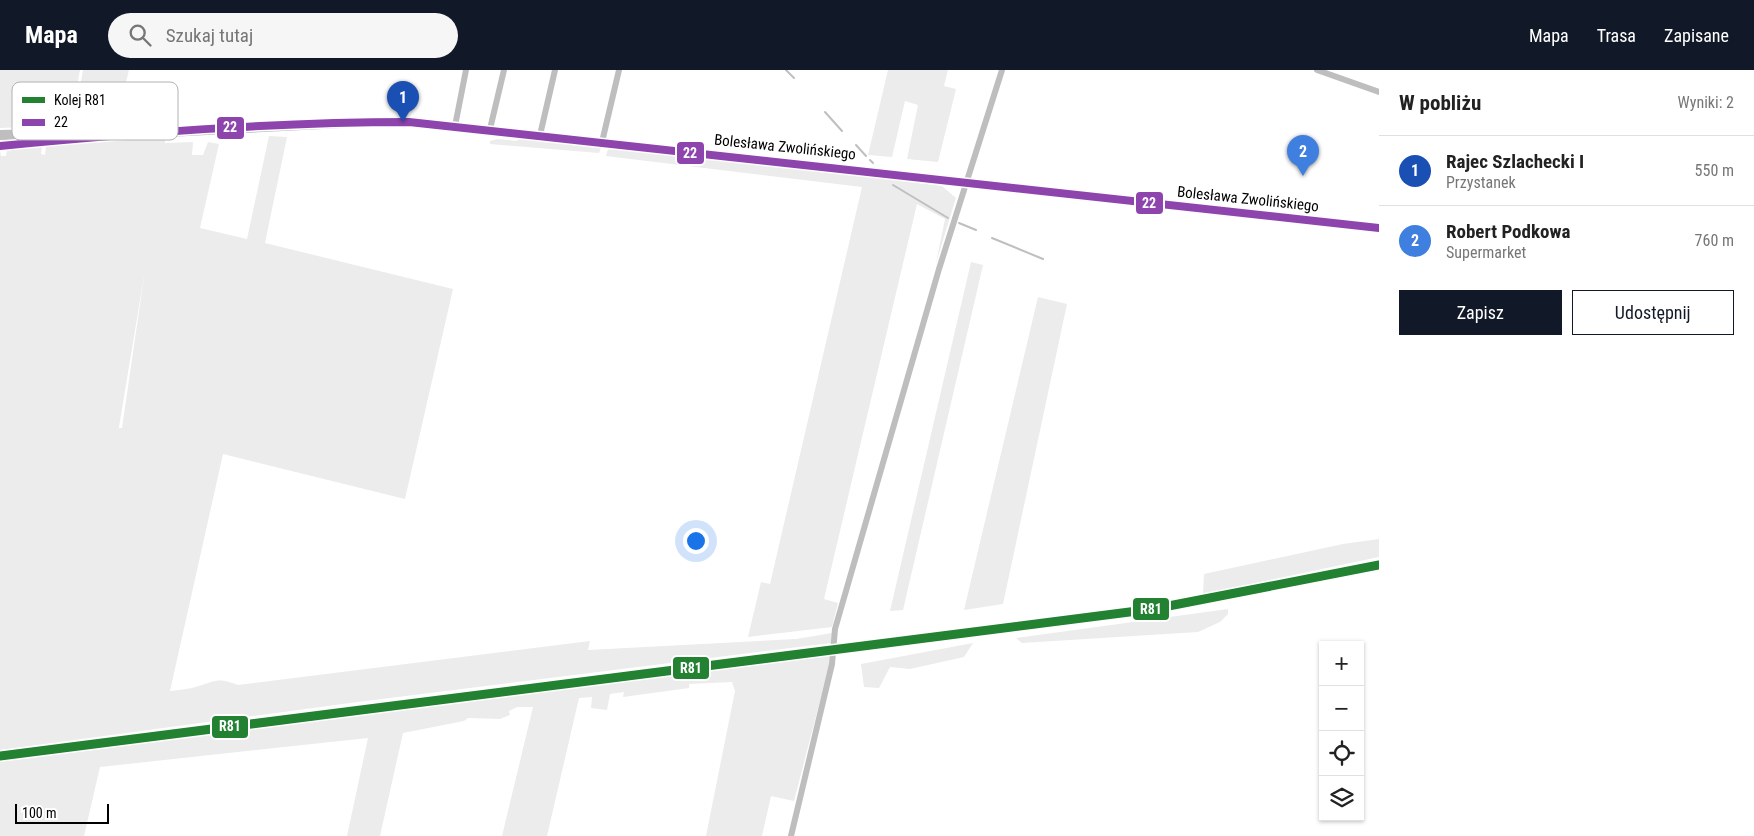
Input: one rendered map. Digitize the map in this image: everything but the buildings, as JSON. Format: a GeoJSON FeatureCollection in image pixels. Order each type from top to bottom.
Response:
{"type":"FeatureCollection","features":[{"type":"Feature","properties":{"kind":"main road","name":"Bolesława Zwolińskiego"},"geometry":{"type":"LineString","coordinates":[[178,131],[368,122],[455,126],[1379,228]]}},
{"type":"Feature","properties":{"kind":"main road","name":"Bolesława Zwolińskiego"},"geometry":{"type":"LineString","coordinates":[[0,146],[64,140]]}},
{"type":"Feature","properties":{"kind":"street"},"geometry":{"type":"LineString","coordinates":[[455,126],[466,70]]}},
{"type":"Feature","properties":{"kind":"street"},"geometry":{"type":"LineString","coordinates":[[490,129],[504,70]]}},
{"type":"Feature","properties":{"kind":"street"},"geometry":{"type":"LineString","coordinates":[[540,135],[554,70]]}},
{"type":"Feature","properties":{"kind":"street"},"geometry":{"type":"LineString","coordinates":[[602,142],[619,70]]}},
{"type":"Feature","properties":{"kind":"street"},"geometry":{"type":"LineString","coordinates":[[791,836],[832,664],[835,629],[966,182],[1002,70]]}},
{"type":"Feature","properties":{"kind":"street"},"geometry":{"type":"LineString","coordinates":[[1317,70],[1379,92]]}},
{"type":"Feature","properties":{"kind":"shaded area"},"geometry":{"type":"Polygon","coordinates":[[[0,70],[80,70],[78,82],[12,82],[12,128],[0,128],[0,70]]]}},
{"type":"Feature","properties":{"kind":"shaded area"},"geometry":{"type":"Polygon","coordinates":[[[83,70],[129,70],[126,82],[81,82],[83,70]]]}},
{"type":"Feature","properties":{"kind":"shaded area"},"geometry":{"type":"Polygon","coordinates":[[[888,70],[948,70],[944,86],[956,89],[938,162],[907,159],[918,105],[905,101],[892,157],[868,155],[888,70]]]}},
{"type":"Feature","properties":{"kind":"shaded area"},"geometry":{"type":"Polygon","coordinates":[[[269,136],[287,137],[265,243],[453,289],[405,499],[223,454],[170,691],[192,688],[218,681],[226,681],[238,685],[590,641],[588,650],[796,639],[832,633],[831,643],[350,703],[0,750],[0,150],[1,156],[6,156],[7,150],[42,147],[41,154],[45,155],[46,146],[117,140],[165,140],[165,143],[193,142],[192,155],[203,155],[208,142],[219,144],[200,228],[247,239],[269,136]],[[145,270],[119,427],[122,428],[145,270]]]}},
{"type":"Feature","properties":{"kind":"shaded area"},"geometry":{"type":"Polygon","coordinates":[[[498,139],[517,141],[518,139],[601,148],[599,153],[490,144],[490,141],[498,139]]]}},
{"type":"Feature","properties":{"kind":"shaded area"},"geometry":{"type":"Polygon","coordinates":[[[608,149],[701,156],[942,186],[956,198],[936,263],[945,219],[917,204],[824,599],[838,603],[832,627],[748,637],[761,582],[770,584],[862,187],[606,156],[608,149]]]}},
{"type":"Feature","properties":{"kind":"shaded area"},"geometry":{"type":"Polygon","coordinates":[[[971,262],[983,265],[903,610],[890,611],[971,262]]]}},
{"type":"Feature","properties":{"kind":"shaded area"},"geometry":{"type":"Polygon","coordinates":[[[1038,297],[1067,304],[1003,604],[964,610],[1038,297]]]}},
{"type":"Feature","properties":{"kind":"shaded area"},"geometry":{"type":"Polygon","coordinates":[[[1379,539],[1379,557],[1203,594],[1204,574],[1343,544],[1379,539]]]}},
{"type":"Feature","properties":{"kind":"shaded area"},"geometry":{"type":"Polygon","coordinates":[[[1228,609],[1228,614],[1220,622],[1198,632],[1022,643],[1016,638],[1228,609]]]}},
{"type":"Feature","properties":{"kind":"shaded area"},"geometry":{"type":"Polygon","coordinates":[[[973,643],[964,657],[910,669],[890,667],[879,688],[864,687],[861,664],[973,643]]]}},
{"type":"Feature","properties":{"kind":"shaded area"},"geometry":{"type":"Polygon","coordinates":[[[830,654],[829,666],[794,801],[771,796],[762,836],[706,836],[735,691],[732,682],[689,684],[689,688],[623,697],[624,692],[610,694],[607,710],[591,708],[592,697],[579,698],[547,836],[502,836],[533,707],[517,707],[509,711],[510,715],[500,719],[468,718],[464,721],[403,733],[380,836],[347,836],[368,738],[100,767],[84,836],[0,836],[0,760],[830,654]]]}},
{"type":"Feature","properties":{"kind":"waterway"},"geometry":{"type":"LineString","coordinates":[[786,70],[794,78]]}},
{"type":"Feature","properties":{"kind":"waterway"},"geometry":{"type":"LineString","coordinates":[[825,112],[842,131]]}},
{"type":"Feature","properties":{"kind":"waterway"},"geometry":{"type":"LineString","coordinates":[[856,145],[866,156]]}},
{"type":"Feature","properties":{"kind":"waterway"},"geometry":{"type":"LineString","coordinates":[[870,160],[873,163]]}},
{"type":"Feature","properties":{"kind":"waterway"},"geometry":{"type":"LineString","coordinates":[[893,185],[948,218]]}},
{"type":"Feature","properties":{"kind":"waterway"},"geometry":{"type":"LineString","coordinates":[[959,223],[976,230]]}},
{"type":"Feature","properties":{"kind":"waterway"},"geometry":{"type":"LineString","coordinates":[[992,238],[1043,259]]}},
{"type":"Feature","properties":{"kind":"rail line","name":"R81"},"geometry":{"type":"LineString","coordinates":[[0,756],[1153,609],[1379,565]]}},
{"type":"Feature","properties":{"kind":"transit line","name":"22"},"geometry":{"type":"LineString","coordinates":[[178,131],[358,122],[409,122],[1379,228]]}},
{"type":"Feature","properties":{"kind":"transit line","name":"22"},"geometry":{"type":"LineString","coordinates":[[0,146],[68,140]]}},
{"type":"Feature","properties":{"kind":"place","name":"Rajec Szlachecki I"},"geometry":{"type":"Point","coordinates":[403,122]}},
{"type":"Feature","properties":{"kind":"place","name":"Robert Podkowa"},"geometry":{"type":"Point","coordinates":[1303,176]}}]}
